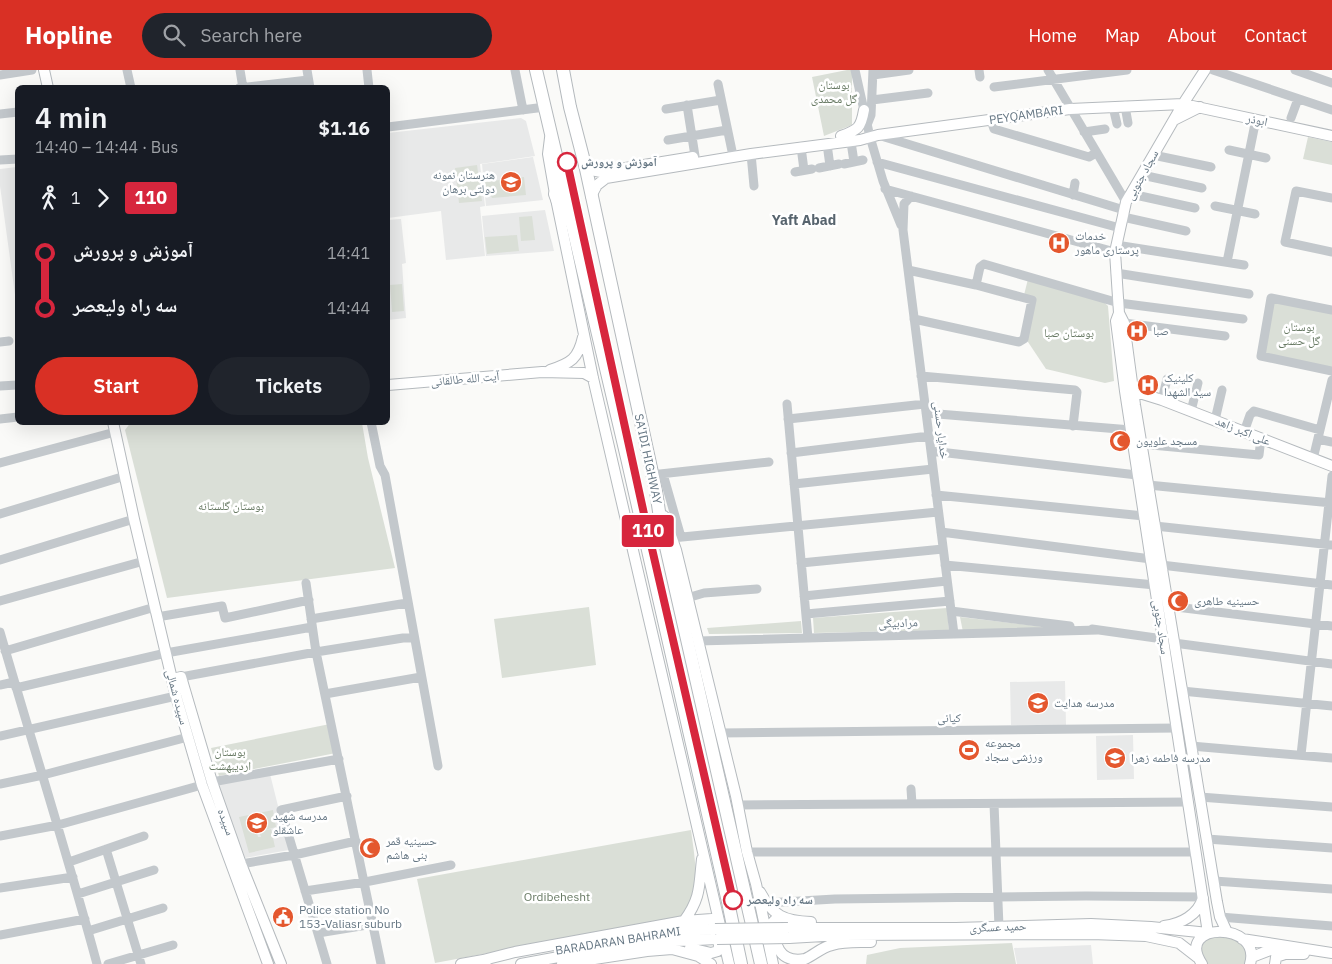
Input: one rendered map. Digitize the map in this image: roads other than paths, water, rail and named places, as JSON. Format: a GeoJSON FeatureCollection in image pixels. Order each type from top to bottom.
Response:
{"type":"FeatureCollection","features":[{"type":"Feature","properties":{"kind":"highway","name":"SA'IDI HIGHWAY"},"geometry":{"type":"LineString","coordinates":[[536,70],[632,477],[741,964]]}},
{"type":"Feature","properties":{"kind":"highway","name":"SA'IDI HIGHWAY"},"geometry":{"type":"LineString","coordinates":[[563,70],[570,107],[657,474],[656,491],[662,526],[761,964]]}},
{"type":"Feature","properties":{"kind":"highway"},"geometry":{"type":"LineString","coordinates":[[555,194],[578,251]]}},
{"type":"Feature","properties":{"kind":"main road"},"geometry":{"type":"LineString","coordinates":[[47,70],[48,85]]}},
{"type":"Feature","properties":{"kind":"main road","name":"سجاد جنوبی"},"geometry":{"type":"LineString","coordinates":[[1205,70],[1153,155],[1126,206],[1116,249],[1116,273],[1129,391],[1131,430],[1148,485],[1150,559],[1154,585],[1163,606],[1174,643],[1220,917],[1227,932]]}},
{"type":"Feature","properties":{"kind":"main road","name":"PEYQAMBARI"},"geometry":{"type":"LineString","coordinates":[[605,175],[616,169],[695,156],[751,154],[851,142],[874,136],[1070,109],[1183,104]]}},
{"type":"Feature","properties":{"kind":"main road","name":"ابوذر"},"geometry":{"type":"LineString","coordinates":[[1183,104],[1332,136]]}},
{"type":"Feature","properties":{"kind":"main road"},"geometry":{"type":"LineString","coordinates":[[1174,120],[1200,107]]}},
{"type":"Feature","properties":{"kind":"main road"},"geometry":{"type":"LineString","coordinates":[[841,136],[857,129],[861,124],[864,110]]}},
{"type":"Feature","properties":{"kind":"main road","name":"SA'IDI HIGHWAY"},"geometry":{"type":"LineString","coordinates":[[550,130],[548,154],[593,378],[729,964]]}},
{"type":"Feature","properties":{"kind":"main road","name":"PEYQAMBARI"},"geometry":{"type":"LineString","coordinates":[[605,175],[841,136],[860,134],[874,136]]}},
{"type":"Feature","properties":{"kind":"main road"},"geometry":{"type":"LineString","coordinates":[[586,169],[605,175],[591,196]]}},
{"type":"Feature","properties":{"kind":"main road","name":"آیت الله طالقانی"},"geometry":{"type":"LineString","coordinates":[[542,372],[560,367],[574,359],[581,348],[584,334]]}},
{"type":"Feature","properties":{"kind":"main road","name":"آیت الله طالقانی"},"geometry":{"type":"LineString","coordinates":[[390,385],[542,372],[584,373],[593,378]]}},
{"type":"Feature","properties":{"kind":"main road","name":"سجاد جنوبی"},"geometry":{"type":"LineString","coordinates":[[1129,391],[1136,410],[1141,444],[1144,516],[1150,526],[1161,564],[1163,639],[1208,933]]}},
{"type":"Feature","properties":{"kind":"main road","name":"علی اکبر زاهد"},"geometry":{"type":"LineString","coordinates":[[1129,391],[1157,398],[1332,466]]}},
{"type":"Feature","properties":{"kind":"main road"},"geometry":{"type":"LineString","coordinates":[[1136,410],[1141,404],[1157,398]]}},
{"type":"Feature","properties":{"kind":"main road","name":"سپیده شمالی"},"geometry":{"type":"LineString","coordinates":[[114,427],[166,653],[176,678],[176,696],[188,737],[207,784]]}},
{"type":"Feature","properties":{"kind":"main road"},"geometry":{"type":"LineString","coordinates":[[656,491],[676,537],[687,598],[738,805],[773,964]]}},
{"type":"Feature","properties":{"kind":"main road"},"geometry":{"type":"LineString","coordinates":[[1163,639],[1174,643]]}},
{"type":"Feature","properties":{"kind":"main road","name":"سپیده"},"geometry":{"type":"LineString","coordinates":[[176,678],[207,784],[221,822],[240,864],[245,888],[281,964]]}},
{"type":"Feature","properties":{"kind":"main road"},"geometry":{"type":"LineString","coordinates":[[221,822],[245,888],[268,964]]}},
{"type":"Feature","properties":{"kind":"main road"},"geometry":{"type":"LineString","coordinates":[[684,921],[695,904],[698,895],[702,851]]}},
{"type":"Feature","properties":{"kind":"main road"},"geometry":{"type":"LineString","coordinates":[[756,884],[766,903],[781,918]]}},
{"type":"Feature","properties":{"kind":"main road"},"geometry":{"type":"LineString","coordinates":[[1151,927],[1168,925],[1188,917],[1200,908],[1203,897]]}},
{"type":"Feature","properties":{"kind":"main road"},"geometry":{"type":"LineString","coordinates":[[781,918],[800,922],[955,922],[999,930],[956,940],[831,945],[804,960],[795,962],[785,960],[780,956],[776,946],[773,922],[781,918]]}},
{"type":"Feature","properties":{"kind":"main road"},"geometry":{"type":"LineString","coordinates":[[483,960],[515,952],[684,921],[712,919],[717,923],[719,949],[715,953],[696,949],[672,949],[562,964]]}},
{"type":"Feature","properties":{"kind":"main road","name":"حمید عسگری"},"geometry":{"type":"LineString","coordinates":[[716,934],[999,930],[1091,924],[1151,927],[1208,933],[1227,932]]}},
{"type":"Feature","properties":{"kind":"main road","name":"حمید عسگری"},"geometry":{"type":"LineString","coordinates":[[999,930],[1146,936],[1179,943],[1199,960]]}},
{"type":"Feature","properties":{"kind":"main road"},"geometry":{"type":"LineString","coordinates":[[1227,932],[1242,939],[1332,953]]}},
{"type":"Feature","properties":{"kind":"main road"},"geometry":{"type":"LineString","coordinates":[[1199,960],[1197,942],[1208,933]]}},
{"type":"Feature","properties":{"kind":"main road","name":"BARADARAN BAHRAMI"},"geometry":{"type":"LineString","coordinates":[[461,964],[651,934],[716,934]]}},
{"type":"Feature","properties":{"kind":"main road","name":"BARADARAN BAHRAMI"},"geometry":{"type":"LineString","coordinates":[[521,964],[618,946],[716,934]]}},
{"type":"Feature","properties":{"kind":"main road"},"geometry":{"type":"LineString","coordinates":[[1242,939],[1249,948],[1251,962],[1270,950],[1332,958]]}},
{"type":"Feature","properties":{"kind":"main road"},"geometry":{"type":"LineString","coordinates":[[672,949],[698,956],[711,964]]}},
{"type":"Feature","properties":{"kind":"main road"},"geometry":{"type":"LineString","coordinates":[[804,964],[814,953]]}},
{"type":"Feature","properties":{"kind":"main road"},"geometry":{"type":"LineString","coordinates":[[1275,964],[1276,957],[1285,954],[1304,954]]}},
{"type":"Feature","properties":{"kind":"street"},"geometry":{"type":"LineString","coordinates":[[0,75],[32,70]]}},
{"type":"Feature","properties":{"kind":"street"},"geometry":{"type":"LineString","coordinates":[[127,70],[130,85]]}},
{"type":"Feature","properties":{"kind":"street"},"geometry":{"type":"LineString","coordinates":[[240,70],[242,85]]}},
{"type":"Feature","properties":{"kind":"street"},"geometry":{"type":"LineString","coordinates":[[287,85],[309,84],[306,70]]}},
{"type":"Feature","properties":{"kind":"street"},"geometry":{"type":"LineString","coordinates":[[367,70],[369,85]]}},
{"type":"Feature","properties":{"kind":"street"},"geometry":{"type":"LineString","coordinates":[[515,70],[523,110]]}},
{"type":"Feature","properties":{"kind":"street","name":"خدایار حسنی"},"geometry":{"type":"LineString","coordinates":[[854,70],[867,125],[874,136],[877,162],[903,230]]}},
{"type":"Feature","properties":{"kind":"street"},"geometry":{"type":"LineString","coordinates":[[867,125],[871,115],[873,73],[909,70]]}},
{"type":"Feature","properties":{"kind":"street"},"geometry":{"type":"LineString","coordinates":[[1048,70],[1126,206],[1186,231]]}},
{"type":"Feature","properties":{"kind":"street"},"geometry":{"type":"LineString","coordinates":[[994,88],[1127,70]]}},
{"type":"Feature","properties":{"kind":"street"},"geometry":{"type":"LineString","coordinates":[[1213,70],[1332,110]]}},
{"type":"Feature","properties":{"kind":"street"},"geometry":{"type":"LineString","coordinates":[[1295,70],[1332,83]]}},
{"type":"Feature","properties":{"kind":"street"},"geometry":{"type":"LineString","coordinates":[[718,84],[732,154]]}},
{"type":"Feature","properties":{"kind":"street"},"geometry":{"type":"LineString","coordinates":[[872,100],[928,93]]}},
{"type":"Feature","properties":{"kind":"street"},"geometry":{"type":"LineString","coordinates":[[1291,118],[1298,99]]}},
{"type":"Feature","properties":{"kind":"street"},"geometry":{"type":"LineString","coordinates":[[666,109],[721,100]]}},
{"type":"Feature","properties":{"kind":"street"},"geometry":{"type":"LineString","coordinates":[[687,106],[695,156]]}},
{"type":"Feature","properties":{"kind":"street"},"geometry":{"type":"LineString","coordinates":[[1125,106],[1128,123]]}},
{"type":"Feature","properties":{"kind":"street"},"geometry":{"type":"LineString","coordinates":[[390,127],[545,107]]}},
{"type":"Feature","properties":{"kind":"street"},"geometry":{"type":"LineString","coordinates":[[1114,107],[1116,124]]}},
{"type":"Feature","properties":{"kind":"street"},"geometry":{"type":"LineString","coordinates":[[0,114],[15,112]]}},
{"type":"Feature","properties":{"kind":"street"},"geometry":{"type":"LineString","coordinates":[[991,120],[994,129],[1089,157],[1096,153]]}},
{"type":"Feature","properties":{"kind":"street"},"geometry":{"type":"LineString","coordinates":[[1227,262],[1256,120]]}},
{"type":"Feature","properties":{"kind":"street"},"geometry":{"type":"LineString","coordinates":[[1084,132],[1105,129]]}},
{"type":"Feature","properties":{"kind":"street"},"geometry":{"type":"LineString","coordinates":[[668,140],[727,130]]}},
{"type":"Feature","properties":{"kind":"street"},"geometry":{"type":"LineString","coordinates":[[874,136],[1073,195],[1126,206],[1195,208]]}},
{"type":"Feature","properties":{"kind":"street"},"geometry":{"type":"LineString","coordinates":[[801,148],[808,170],[859,161],[851,142]]}},
{"type":"Feature","properties":{"kind":"street"},"geometry":{"type":"LineString","coordinates":[[827,144],[838,165]]}},
{"type":"Feature","properties":{"kind":"street"},"geometry":{"type":"LineString","coordinates":[[955,160],[958,150]]}},
{"type":"Feature","properties":{"kind":"street"},"geometry":{"type":"LineString","coordinates":[[1229,150],[1266,158]]}},
{"type":"Feature","properties":{"kind":"street"},"geometry":{"type":"LineString","coordinates":[[751,154],[754,186]]}},
{"type":"Feature","properties":{"kind":"street"},"geometry":{"type":"LineString","coordinates":[[1153,155],[1211,167]]}},
{"type":"Feature","properties":{"kind":"street"},"geometry":{"type":"LineString","coordinates":[[0,160],[15,158]]}},
{"type":"Feature","properties":{"kind":"street"},"geometry":{"type":"LineString","coordinates":[[877,162],[1120,228]]}},
{"type":"Feature","properties":{"kind":"street"},"geometry":{"type":"LineString","coordinates":[[1142,175],[1202,188]]}},
{"type":"Feature","properties":{"kind":"street"},"geometry":{"type":"LineString","coordinates":[[1073,195],[1075,183]]}},
{"type":"Feature","properties":{"kind":"street"},"geometry":{"type":"LineString","coordinates":[[886,189],[1116,249],[1244,265]]}},
{"type":"Feature","properties":{"kind":"street"},"geometry":{"type":"LineString","coordinates":[[1332,198],[1296,191],[1285,242],[1332,252]]}},
{"type":"Feature","properties":{"kind":"street","name":"خدایار حسنی"},"geometry":{"type":"LineString","coordinates":[[911,196],[904,204],[903,230],[954,634]]}},
{"type":"Feature","properties":{"kind":"street"},"geometry":{"type":"LineString","coordinates":[[1215,206],[1255,214]]}},
{"type":"Feature","properties":{"kind":"street"},"geometry":{"type":"LineString","coordinates":[[976,285],[981,265],[984,264],[1120,315],[1226,336]]}},
{"type":"Feature","properties":{"kind":"street"},"geometry":{"type":"LineString","coordinates":[[908,270],[1032,300],[1024,339],[1019,342],[914,319]]}},
{"type":"Feature","properties":{"kind":"street"},"geometry":{"type":"LineString","coordinates":[[1116,273],[1248,294]]}},
{"type":"Feature","properties":{"kind":"street"},"geometry":{"type":"LineString","coordinates":[[1332,310],[1271,298],[1261,356],[1332,371]]}},
{"type":"Feature","properties":{"kind":"street"},"geometry":{"type":"LineString","coordinates":[[1120,315],[1243,319]]}},
{"type":"Feature","properties":{"kind":"street"},"geometry":{"type":"LineString","coordinates":[[921,376],[1077,391],[1073,426]]}},
{"type":"Feature","properties":{"kind":"street"},"geometry":{"type":"LineString","coordinates":[[1157,398],[1167,378]]}},
{"type":"Feature","properties":{"kind":"street"},"geometry":{"type":"LineString","coordinates":[[1313,459],[1331,391],[1332,380]]}},
{"type":"Feature","properties":{"kind":"street"},"geometry":{"type":"LineString","coordinates":[[1191,411],[1198,383]]}},
{"type":"Feature","properties":{"kind":"street"},"geometry":{"type":"LineString","coordinates":[[0,386],[15,385]]}},
{"type":"Feature","properties":{"kind":"street"},"geometry":{"type":"LineString","coordinates":[[1215,420],[1222,390]]}},
{"type":"Feature","properties":{"kind":"street"},"geometry":{"type":"LineString","coordinates":[[787,404],[808,638]]}},
{"type":"Feature","properties":{"kind":"street"},"geometry":{"type":"LineString","coordinates":[[788,419],[925,409],[1073,426],[1131,430]]}},
{"type":"Feature","properties":{"kind":"street"},"geometry":{"type":"LineString","coordinates":[[1244,432],[1250,415],[1254,412],[1319,435],[1332,442]]}},
{"type":"Feature","properties":{"kind":"street"},"geometry":{"type":"LineString","coordinates":[[0,419],[15,417]]}},
{"type":"Feature","properties":{"kind":"street"},"geometry":{"type":"LineString","coordinates":[[372,425],[380,466],[384,475],[438,766]]}},
{"type":"Feature","properties":{"kind":"street"},"geometry":{"type":"LineString","coordinates":[[0,463],[114,427]]}},
{"type":"Feature","properties":{"kind":"street"},"geometry":{"type":"LineString","coordinates":[[791,452],[929,436]]}},
{"type":"Feature","properties":{"kind":"street"},"geometry":{"type":"LineString","coordinates":[[1141,444],[1259,455],[1261,438]]}},
{"type":"Feature","properties":{"kind":"street"},"geometry":{"type":"LineString","coordinates":[[931,451],[1143,469]]}},
{"type":"Feature","properties":{"kind":"street"},"geometry":{"type":"LineString","coordinates":[[769,462],[657,474],[676,537],[938,512]]}},
{"type":"Feature","properties":{"kind":"street"},"geometry":{"type":"LineString","coordinates":[[794,484],[933,469]]}},
{"type":"Feature","properties":{"kind":"street"},"geometry":{"type":"LineString","coordinates":[[0,514],[125,476]]}},
{"type":"Feature","properties":{"kind":"street"},"geometry":{"type":"LineString","coordinates":[[1301,755],[1320,583],[1328,545],[1332,476]]}},
{"type":"Feature","properties":{"kind":"street"},"geometry":{"type":"LineString","coordinates":[[1148,485],[1330,503]]}},
{"type":"Feature","properties":{"kind":"street"},"geometry":{"type":"LineString","coordinates":[[936,495],[1144,516]]}},
{"type":"Feature","properties":{"kind":"street"},"geometry":{"type":"LineString","coordinates":[[0,560],[134,519]]}},
{"type":"Feature","properties":{"kind":"street"},"geometry":{"type":"LineString","coordinates":[[1150,526],[1328,545]]}},
{"type":"Feature","properties":{"kind":"street"},"geometry":{"type":"LineString","coordinates":[[941,532],[1150,559]]}},
{"type":"Feature","properties":{"kind":"street"},"geometry":{"type":"LineString","coordinates":[[802,563],[943,549]]}},
{"type":"Feature","properties":{"kind":"street"},"geometry":{"type":"LineString","coordinates":[[0,601],[144,561]]}},
{"type":"Feature","properties":{"kind":"street"},"geometry":{"type":"LineString","coordinates":[[1161,564],[1332,585]]}},
{"type":"Feature","properties":{"kind":"street"},"geometry":{"type":"LineString","coordinates":[[945,566],[1154,585]]}},
{"type":"Feature","properties":{"kind":"street"},"geometry":{"type":"LineString","coordinates":[[804,596],[947,581]]}},
{"type":"Feature","properties":{"kind":"street"},"geometry":{"type":"LineString","coordinates":[[306,583],[316,652],[381,964]]}},
{"type":"Feature","properties":{"kind":"street"},"geometry":{"type":"LineString","coordinates":[[687,598],[704,593],[756,589]]}},
{"type":"Feature","properties":{"kind":"street"},"geometry":{"type":"LineString","coordinates":[[5,651],[156,612],[222,606],[225,618],[309,600]]}},
{"type":"Feature","properties":{"kind":"street","name":"مرادبیگی"},"geometry":{"type":"LineString","coordinates":[[806,614],[950,601]]}},
{"type":"Feature","properties":{"kind":"street"},"geometry":{"type":"LineString","coordinates":[[0,685],[15,685],[407,603]]}},
{"type":"Feature","properties":{"kind":"street"},"geometry":{"type":"LineString","coordinates":[[1163,606],[1332,626]]}},
{"type":"Feature","properties":{"kind":"street","name":"مرادبیگی"},"geometry":{"type":"LineString","coordinates":[[951,611],[1163,639]]}},
{"type":"Feature","properties":{"kind":"street","name":"مرادبیگی"},"geometry":{"type":"LineString","coordinates":[[698,641],[1098,630]]}},
{"type":"Feature","properties":{"kind":"street"},"geometry":{"type":"LineString","coordinates":[[0,635],[28,731],[44,775],[85,919],[95,964]]}},
{"type":"Feature","properties":{"kind":"street"},"geometry":{"type":"LineString","coordinates":[[176,678],[316,652],[403,638],[414,638]]}},
{"type":"Feature","properties":{"kind":"street"},"geometry":{"type":"LineString","coordinates":[[1174,643],[1332,664]]}},
{"type":"Feature","properties":{"kind":"street"},"geometry":{"type":"LineString","coordinates":[[325,694],[421,677]]}},
{"type":"Feature","properties":{"kind":"street"},"geometry":{"type":"LineString","coordinates":[[1182,690],[1332,706]]}},
{"type":"Feature","properties":{"kind":"street"},"geometry":{"type":"LineString","coordinates":[[0,736],[176,696]]}},
{"type":"Feature","properties":{"kind":"street","name":"کیانی"},"geometry":{"type":"LineString","coordinates":[[721,733],[1177,728]]}},
{"type":"Feature","properties":{"kind":"street"},"geometry":{"type":"LineString","coordinates":[[0,784],[44,775],[188,737]]}},
{"type":"Feature","properties":{"kind":"street"},"geometry":{"type":"LineString","coordinates":[[1191,746],[1332,758]]}},
{"type":"Feature","properties":{"kind":"street"},"geometry":{"type":"LineString","coordinates":[[0,836],[58,825],[207,784],[339,759]]}},
{"type":"Feature","properties":{"kind":"street"},"geometry":{"type":"LineString","coordinates":[[911,790],[912,804]]}},
{"type":"Feature","properties":{"kind":"street"},"geometry":{"type":"LineString","coordinates":[[327,964],[281,810],[347,796]]}},
{"type":"Feature","properties":{"kind":"street"},"geometry":{"type":"LineString","coordinates":[[1200,796],[1332,807]]}},
{"type":"Feature","properties":{"kind":"street"},"geometry":{"type":"LineString","coordinates":[[738,805],[1188,802]]}},
{"type":"Feature","properties":{"kind":"street"},"geometry":{"type":"LineString","coordinates":[[994,804],[999,930]]}},
{"type":"Feature","properties":{"kind":"street"},"geometry":{"type":"LineString","coordinates":[[69,862],[144,836]]}},
{"type":"Feature","properties":{"kind":"street"},"geometry":{"type":"LineString","coordinates":[[1207,839],[1332,848]]}},
{"type":"Feature","properties":{"kind":"street"},"geometry":{"type":"LineString","coordinates":[[240,864],[294,855],[356,841]]}},
{"type":"Feature","properties":{"kind":"street"},"geometry":{"type":"LineString","coordinates":[[106,849],[139,960]]}},
{"type":"Feature","properties":{"kind":"street"},"geometry":{"type":"LineString","coordinates":[[747,852],[1196,852]]}},
{"type":"Feature","properties":{"kind":"street"},"geometry":{"type":"LineString","coordinates":[[305,891],[365,882],[451,865]]}},
{"type":"Feature","properties":{"kind":"street"},"geometry":{"type":"LineString","coordinates":[[78,894],[154,870]]}},
{"type":"Feature","properties":{"kind":"street"},"geometry":{"type":"LineString","coordinates":[[0,888],[73,877]]}},
{"type":"Feature","properties":{"kind":"street"},"geometry":{"type":"LineString","coordinates":[[1214,881],[1332,889]]}},
{"type":"Feature","properties":{"kind":"street"},"geometry":{"type":"LineString","coordinates":[[766,903],[834,899],[1203,897]]}},
{"type":"Feature","properties":{"kind":"street"},"geometry":{"type":"LineString","coordinates":[[88,931],[164,908]]}},
{"type":"Feature","properties":{"kind":"street"},"geometry":{"type":"LineString","coordinates":[[1220,917],[1332,926]]}},
{"type":"Feature","properties":{"kind":"street"},"geometry":{"type":"LineString","coordinates":[[0,935],[85,919]]}},
{"type":"Feature","properties":{"kind":"street"},"geometry":{"type":"LineString","coordinates":[[318,933],[373,924]]}},
{"type":"Feature","properties":{"kind":"street"},"geometry":{"type":"LineString","coordinates":[[108,964],[139,960],[174,945]]}},
{"type":"Feature","properties":{"kind":"place","name":"آموزش و پرورش"},"geometry":{"type":"Point","coordinates":[567,162]}},
{"type":"Feature","properties":{"kind":"place","name":"هنرستان نمونه دولتی برهان"},"geometry":{"type":"Point","coordinates":[511,182]}},
{"type":"Feature","properties":{"kind":"place","name":"خدمات پرستاری ماهور"},"geometry":{"type":"Point","coordinates":[1059,243]}},
{"type":"Feature","properties":{"kind":"place","name":"صبا"},"geometry":{"type":"Point","coordinates":[1137,331]}},
{"type":"Feature","properties":{"kind":"place","name":"کلینیک سید الشهدا"},"geometry":{"type":"Point","coordinates":[1148,385]}},
{"type":"Feature","properties":{"kind":"place","name":"مسجد علویون"},"geometry":{"type":"Point","coordinates":[1120,441]}},
{"type":"Feature","properties":{"kind":"place","name":"حسینیه طاهری"},"geometry":{"type":"Point","coordinates":[1178,601]}},
{"type":"Feature","properties":{"kind":"place","name":"مدرسه هدایت"},"geometry":{"type":"Point","coordinates":[1038,703]}},
{"type":"Feature","properties":{"kind":"place","name":"مجموعه ورزشی سجاد"},"geometry":{"type":"Point","coordinates":[969,750]}},
{"type":"Feature","properties":{"kind":"place","name":"مدرسه فاطمه زهرا"},"geometry":{"type":"Point","coordinates":[1115,758]}},
{"type":"Feature","properties":{"kind":"place","name":"مدرسه شهید عاشقلو"},"geometry":{"type":"Point","coordinates":[257,823]}},
{"type":"Feature","properties":{"kind":"place","name":"حسینیه قمر بنی هاشم"},"geometry":{"type":"Point","coordinates":[370,848]}},
{"type":"Feature","properties":{"kind":"place","name":"سه راه ولیعصر"},"geometry":{"type":"Point","coordinates":[733,900]}},
{"type":"Feature","properties":{"kind":"place","name":"Police station No 153-Valiasr suburb"},"geometry":{"type":"Point","coordinates":[283,917]}},
{"type":"Feature","properties":{"kind":"district","name":"Yaft Abad"},"geometry":{"type":"Point","coordinates":[804,220]}},
{"type":"Feature","properties":{"kind":"park label","name":"بوستان گل محمدی"},"geometry":{"type":"Point","coordinates":[834,92]}},
{"type":"Feature","properties":{"kind":"park label","name":"بوستان صبا"},"geometry":{"type":"Point","coordinates":[1069,333]}},
{"type":"Feature","properties":{"kind":"park label","name":"بوستان گل حسنی"},"geometry":{"type":"Point","coordinates":[1299,334]}},
{"type":"Feature","properties":{"kind":"park label","name":"بوستان گلستانه"},"geometry":{"type":"Point","coordinates":[231,506]}},
{"type":"Feature","properties":{"kind":"park label","name":"بوستان اردیبهشت"},"geometry":{"type":"Point","coordinates":[230,759]}},
{"type":"Feature","properties":{"kind":"park label","name":"Ordibehesht"},"geometry":{"type":"Point","coordinates":[557,897]}}]}
